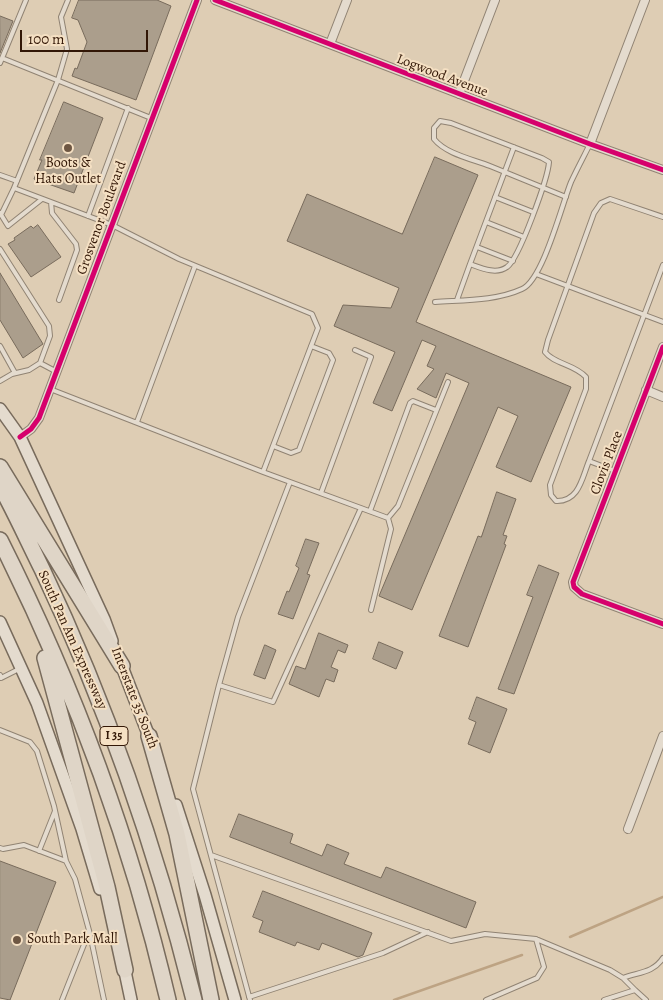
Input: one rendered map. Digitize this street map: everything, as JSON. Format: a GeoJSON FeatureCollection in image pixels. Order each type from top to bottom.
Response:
{"type":"FeatureCollection","features":[{"type":"Feature","properties":{"kind":"highway"},"geometry":{"type":"LineString","coordinates":[[0,466],[122,666]]}},
{"type":"Feature","properties":{"kind":"highway","name":"South Pan Am Expressway"},"geometry":{"type":"LineString","coordinates":[[0,484],[66,619],[112,732],[151,843],[194,1000]]}},
{"type":"Feature","properties":{"kind":"highway","name":"South Pan Am Expressway"},"geometry":{"type":"LineString","coordinates":[[0,540],[54,658],[110,801],[168,1000]]}},
{"type":"Feature","properties":{"kind":"highway"},"geometry":{"type":"LineString","coordinates":[[27,596],[108,887],[125,970]]}},
{"type":"Feature","properties":{"kind":"highway"},"geometry":{"type":"LineString","coordinates":[[149,736],[177,834],[211,1000]]}},
{"type":"Feature","properties":{"kind":"main road","name":"Interstate 35 South"},"geometry":{"type":"LineString","coordinates":[[0,409],[20,437],[104,619],[177,808],[205,895],[235,1000]]}},
{"type":"Feature","properties":{"kind":"main road"},"geometry":{"type":"LineString","coordinates":[[0,622],[37,704],[76,812],[125,970],[131,1000]]}},
{"type":"Feature","properties":{"kind":"street","name":"Grosvenor Boulevard"},"geometry":{"type":"LineString","coordinates":[[20,437],[31,429],[39,418],[197,0]]}},
{"type":"Feature","properties":{"kind":"street","name":"Logwood Avenue"},"geometry":{"type":"LineString","coordinates":[[215,0],[590,144],[663,170]]}},
{"type":"Feature","properties":{"kind":"street"},"geometry":{"type":"LineString","coordinates":[[330,44],[347,0]]}},
{"type":"Feature","properties":{"kind":"street"},"geometry":{"type":"LineString","coordinates":[[459,94],[495,0]]}},
{"type":"Feature","properties":{"kind":"street"},"geometry":{"type":"LineString","coordinates":[[590,144],[645,0]]}},
{"type":"Feature","properties":{"kind":"street","name":"Clovis Place"},"geometry":{"type":"LineString","coordinates":[[663,347],[573,582],[574,587],[582,594],[663,624]]}},
{"type":"Feature","properties":{"kind":"street"},"geometry":{"type":"LineString","coordinates":[[646,390],[663,397]]}},
{"type":"Feature","properties":{"kind":"street"},"geometry":{"type":"LineString","coordinates":[[628,829],[663,736]]}},
{"type":"Feature","properties":{"kind":"lane"},"geometry":{"type":"LineString","coordinates":[[26,0],[1,61],[58,80],[151,118]]}},
{"type":"Feature","properties":{"kind":"lane"},"geometry":{"type":"LineString","coordinates":[[42,199],[8,226],[0,214],[14,188],[58,80],[68,49],[61,17],[68,0]]}},
{"type":"Feature","properties":{"kind":"lane"},"geometry":{"type":"LineString","coordinates":[[88,216],[128,108]]}},
{"type":"Feature","properties":{"kind":"lane"},"geometry":{"type":"LineString","coordinates":[[470,264],[487,271],[496,271],[507,268],[513,261],[524,237],[542,187],[548,172],[548,162],[451,123],[440,121],[434,128],[434,139],[440,146],[542,187],[566,197]]}},
{"type":"Feature","properties":{"kind":"lane"},"geometry":{"type":"LineString","coordinates":[[435,302],[499,297],[524,288],[536,274],[560,218],[571,182],[590,144]]}},
{"type":"Feature","properties":{"kind":"lane"},"geometry":{"type":"LineString","coordinates":[[457,300],[514,147]]}},
{"type":"Feature","properties":{"kind":"lane"},"geometry":{"type":"LineString","coordinates":[[0,175],[16,181]]}},
{"type":"Feature","properties":{"kind":"lane"},"geometry":{"type":"LineString","coordinates":[[14,188],[112,225],[195,266],[312,314],[318,328],[263,472]]}},
{"type":"Feature","properties":{"kind":"lane"},"geometry":{"type":"LineString","coordinates":[[495,197],[533,212]]}},
{"type":"Feature","properties":{"kind":"lane"},"geometry":{"type":"LineString","coordinates":[[663,217],[610,199],[601,203],[594,214],[567,285],[545,352],[549,356],[579,369],[586,377],[586,389],[550,485],[551,495],[556,501],[572,498],[577,491],[663,265]]}},
{"type":"Feature","properties":{"kind":"lane"},"geometry":{"type":"LineString","coordinates":[[51,202],[52,213],[76,244],[77,250],[58,300]]}},
{"type":"Feature","properties":{"kind":"lane"},"geometry":{"type":"LineString","coordinates":[[486,222],[524,237]]}},
{"type":"Feature","properties":{"kind":"lane"},"geometry":{"type":"LineString","coordinates":[[477,246],[513,261]]}},
{"type":"Feature","properties":{"kind":"lane"},"geometry":{"type":"LineString","coordinates":[[0,249],[49,326],[50,336],[40,363],[30,370],[15,373],[0,380]]}},
{"type":"Feature","properties":{"kind":"lane"},"geometry":{"type":"LineString","coordinates":[[137,422],[195,266]]}},
{"type":"Feature","properties":{"kind":"lane"},"geometry":{"type":"LineString","coordinates":[[536,274],[663,322]]}},
{"type":"Feature","properties":{"kind":"lane"},"geometry":{"type":"LineString","coordinates":[[0,346],[15,373]]}},
{"type":"Feature","properties":{"kind":"lane"},"geometry":{"type":"LineString","coordinates":[[273,446],[291,453],[299,450],[333,360],[329,353],[311,346]]}},
{"type":"Feature","properties":{"kind":"lane"},"geometry":{"type":"LineString","coordinates":[[321,493],[371,356],[355,350]]}},
{"type":"Feature","properties":{"kind":"lane"},"geometry":{"type":"LineString","coordinates":[[40,363],[57,372]]}},
{"type":"Feature","properties":{"kind":"lane"},"geometry":{"type":"LineString","coordinates":[[388,518],[398,506],[448,382]]}},
{"type":"Feature","properties":{"kind":"lane"},"geometry":{"type":"LineString","coordinates":[[50,389],[263,472],[388,518]]}},
{"type":"Feature","properties":{"kind":"lane"},"geometry":{"type":"LineString","coordinates":[[370,512],[410,403],[413,401],[436,410]]}},
{"type":"Feature","properties":{"kind":"lane"},"geometry":{"type":"LineString","coordinates":[[589,461],[615,471]]}},
{"type":"Feature","properties":{"kind":"lane"},"geometry":{"type":"LineString","coordinates":[[290,482],[238,617],[219,685],[194,789],[249,999],[383,953],[428,932]]}},
{"type":"Feature","properties":{"kind":"lane"},"geometry":{"type":"LineString","coordinates":[[219,685],[273,702],[361,508]]}},
{"type":"Feature","properties":{"kind":"lane"},"geometry":{"type":"LineString","coordinates":[[371,610],[390,529],[388,518]]}},
{"type":"Feature","properties":{"kind":"lane"},"geometry":{"type":"LineString","coordinates":[[0,678],[21,668]]}},
{"type":"Feature","properties":{"kind":"lane"},"geometry":{"type":"LineString","coordinates":[[0,730],[30,742],[37,751],[55,811],[66,861],[75,879],[104,1000]]}},
{"type":"Feature","properties":{"kind":"lane"},"geometry":{"type":"LineString","coordinates":[[39,851],[55,811]]}},
{"type":"Feature","properties":{"kind":"lane"},"geometry":{"type":"LineString","coordinates":[[0,848],[24,845],[66,861]]}},
{"type":"Feature","properties":{"kind":"lane"},"geometry":{"type":"LineString","coordinates":[[211,855],[451,940],[485,934],[536,939],[610,970],[623,978],[646,1000]]}},
{"type":"Feature","properties":{"kind":"lane"},"geometry":{"type":"LineString","coordinates":[[62,1000],[89,932]]}},
{"type":"Feature","properties":{"kind":"lane"},"geometry":{"type":"LineString","coordinates":[[486,1000],[537,978],[544,967],[536,939]]}},
{"type":"Feature","properties":{"kind":"lane"},"geometry":{"type":"LineString","coordinates":[[623,978],[638,972],[648,972],[658,966],[663,958]]}},
{"type":"Feature","properties":{"kind":"lane"},"geometry":{"type":"LineString","coordinates":[[604,1000],[635,990]]}},
{"type":"Feature","properties":{"kind":"building"},"geometry":{"type":"Polygon","coordinates":[[[79,0],[157,0],[171,6],[136,100],[72,76],[75,68],[77,69],[87,42],[78,20],[72,18],[79,0]]]}},
{"type":"Feature","properties":{"kind":"building"},"geometry":{"type":"Polygon","coordinates":[[[0,16],[13,21],[0,53],[0,16]]]}},
{"type":"Feature","properties":{"kind":"building"},"geometry":{"type":"Polygon","coordinates":[[[64,102],[103,118],[74,193],[34,179],[64,102]]]}},
{"type":"Feature","properties":{"kind":"building"},"geometry":{"type":"Polygon","coordinates":[[[435,157],[478,175],[416,322],[571,387],[531,482],[496,467],[518,416],[498,407],[412,610],[379,596],[469,383],[446,373],[436,398],[417,389],[434,369],[427,366],[436,346],[422,340],[392,411],[373,403],[395,352],[334,326],[343,305],[391,308],[399,288],[287,241],[307,194],[402,234],[435,157]]]}},
{"type":"Feature","properties":{"kind":"building"},"geometry":{"type":"Polygon","coordinates":[[[38,225],[61,257],[31,277],[8,244],[31,226],[33,228],[38,225]]]}},
{"type":"Feature","properties":{"kind":"building"},"geometry":{"type":"Polygon","coordinates":[[[0,273],[43,344],[23,358],[0,320],[0,273]]]}},
{"type":"Feature","properties":{"kind":"building"},"geometry":{"type":"Polygon","coordinates":[[[497,492],[516,499],[503,535],[507,536],[504,544],[506,545],[468,647],[439,636],[478,536],[481,537],[497,492]]]}},
{"type":"Feature","properties":{"kind":"building"},"geometry":{"type":"Polygon","coordinates":[[[306,539],[319,543],[307,574],[310,575],[293,619],[278,614],[299,568],[296,566],[306,539]]]}},
{"type":"Feature","properties":{"kind":"building"},"geometry":{"type":"Polygon","coordinates":[[[539,565],[559,573],[514,694],[498,689],[533,597],[527,595],[539,565]]]}},
{"type":"Feature","properties":{"kind":"building"},"geometry":{"type":"Polygon","coordinates":[[[319,633],[348,645],[345,653],[338,650],[331,667],[338,670],[334,682],[326,679],[319,697],[289,684],[296,666],[305,669],[319,633]]]}},
{"type":"Feature","properties":{"kind":"building"},"geometry":{"type":"Polygon","coordinates":[[[379,642],[403,652],[396,669],[373,659],[379,642]]]}},
{"type":"Feature","properties":{"kind":"building"},"geometry":{"type":"Polygon","coordinates":[[[265,645],[276,650],[265,679],[254,675],[265,645]]]}},
{"type":"Feature","properties":{"kind":"building"},"geometry":{"type":"Polygon","coordinates":[[[477,697],[507,709],[490,753],[468,744],[476,722],[469,719],[477,697]]]}},
{"type":"Feature","properties":{"kind":"building"},"geometry":{"type":"Polygon","coordinates":[[[239,814],[293,834],[290,843],[322,856],[327,844],[349,853],[344,864],[381,878],[386,867],[476,902],[466,928],[230,837],[239,814]]]}},
{"type":"Feature","properties":{"kind":"building","name":"South Park Mall"},"geometry":{"type":"Polygon","coordinates":[[[0,861],[56,882],[10,1000],[0,998],[0,861]]]}},
{"type":"Feature","properties":{"kind":"building"},"geometry":{"type":"Polygon","coordinates":[[[263,891],[372,933],[363,955],[358,957],[322,943],[319,950],[297,942],[295,946],[259,932],[263,921],[253,917],[263,891]]]}},
{"type":"Feature","properties":{"kind":"waterway"},"geometry":{"type":"LineString","coordinates":[[570,937],[663,897]]}},
{"type":"Feature","properties":{"kind":"waterway"},"geometry":{"type":"LineString","coordinates":[[394,1000],[522,955]]}},
{"type":"Feature","properties":{"kind":"cycle path"},"geometry":{"type":"LineString","coordinates":[[20,437],[31,429],[39,418],[197,0]]}},
{"type":"Feature","properties":{"kind":"cycle path"},"geometry":{"type":"LineString","coordinates":[[215,0],[590,144],[663,170]]}},
{"type":"Feature","properties":{"kind":"cycle path"},"geometry":{"type":"LineString","coordinates":[[663,347],[573,582],[574,587],[582,594],[663,624]]}},
{"type":"Feature","properties":{"kind":"place","name":"Boots & Hats Outlet"},"geometry":{"type":"Point","coordinates":[68,148]}},
{"type":"Feature","properties":{"kind":"place","name":"South Park Mall"},"geometry":{"type":"Point","coordinates":[17,940]}}]}
